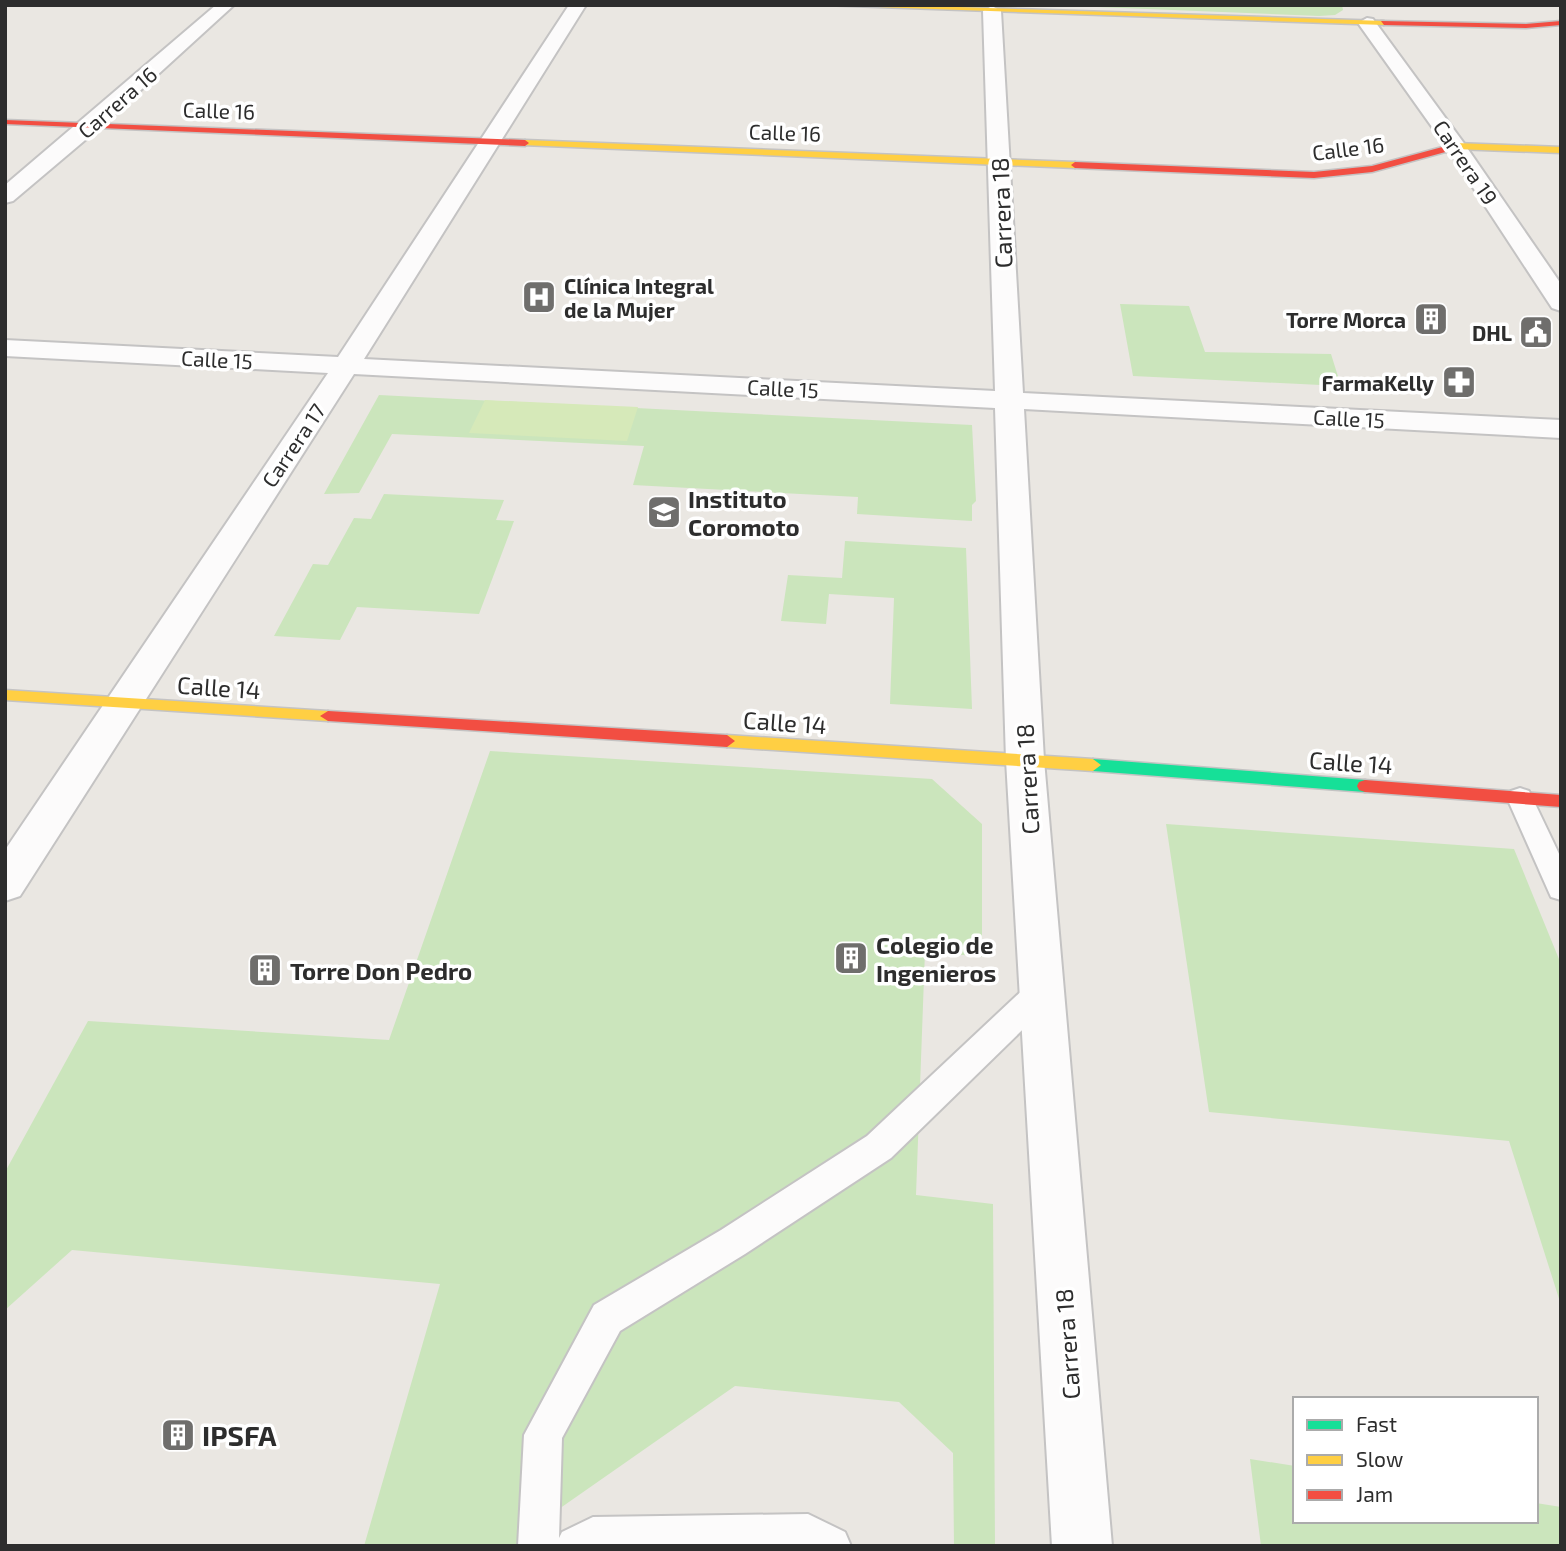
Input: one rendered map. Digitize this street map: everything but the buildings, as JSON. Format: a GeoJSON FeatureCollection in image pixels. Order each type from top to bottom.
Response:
{"type":"FeatureCollection","features":[{"type":"Feature","properties":{"kind":"street","name":"Carrera 16"},"geometry":{"type":"LineString","coordinates":[[5,196],[90,126],[226,5]]}},
{"type":"Feature","properties":{"kind":"street","name":"Carrera 17"},"geometry":{"type":"LineString","coordinates":[[5,884],[346,366],[578,5]]}},
{"type":"Feature","properties":{"kind":"street"},"geometry":{"type":"LineString","coordinates":[[825,5],[1371,14]]}},
{"type":"Feature","properties":{"kind":"street"},"geometry":{"type":"LineString","coordinates":[[1352,5],[1371,14],[1409,24],[1526,26],[1561,23]]}},
{"type":"Feature","properties":{"kind":"street","name":"Carrera 18"},"geometry":{"type":"LineString","coordinates":[[992,8],[993,89],[1000,161],[1007,400],[1026,760],[1082,1546]]}},
{"type":"Feature","properties":{"kind":"street","name":"Carrera 19"},"geometry":{"type":"LineString","coordinates":[[1371,14],[1561,303]]}},
{"type":"Feature","properties":{"kind":"street","name":"Calle 16"},"geometry":{"type":"LineString","coordinates":[[5,122],[1314,175],[1372,169],[1456,146],[1561,150]]}},
{"type":"Feature","properties":{"kind":"street","name":"Calle 15"},"geometry":{"type":"LineString","coordinates":[[5,348],[1561,429]]}},
{"type":"Feature","properties":{"kind":"street","name":"Calle 14"},"geometry":{"type":"LineString","coordinates":[[5,695],[1026,760],[1561,802]]}},
{"type":"Feature","properties":{"kind":"lane"},"geometry":{"type":"LineString","coordinates":[[1520,798],[1561,889]]}},
{"type":"Feature","properties":{"kind":"lane"},"geometry":{"type":"LineString","coordinates":[[538,1546],[543,1435],[607,1318],[733,1242],[879,1147],[1041,992]]}},
{"type":"Feature","properties":{"kind":"lane"},"geometry":{"type":"LineString","coordinates":[[576,1546],[593,1537],[808,1534],[831,1546]]}},
{"type":"Feature","properties":{"kind":"green space"},"geometry":{"type":"Polygon","coordinates":[[[1047,5],[1342,5],[1343,10],[1335,15],[1319,16],[1047,5]]]}},
{"type":"Feature","properties":{"kind":"green space"},"geometry":{"type":"Polygon","coordinates":[[[1120,304],[1189,306],[1205,352],[1331,354],[1341,386],[1133,376],[1120,304]]]}},
{"type":"Feature","properties":{"kind":"green space"},"geometry":{"type":"Polygon","coordinates":[[[379,395],[972,425],[976,501],[972,505],[972,521],[857,514],[858,497],[633,485],[644,446],[392,434],[359,493],[324,494],[379,395]]]}},
{"type":"Feature","properties":{"kind":"green space"},"geometry":{"type":"Polygon","coordinates":[[[485,400],[638,407],[627,441],[469,433],[485,400]]]}},
{"type":"Feature","properties":{"kind":"green space"},"geometry":{"type":"Polygon","coordinates":[[[384,494],[504,500],[496,520],[514,521],[479,614],[357,607],[340,640],[274,636],[313,564],[328,565],[354,518],[371,519],[384,494]]]}},
{"type":"Feature","properties":{"kind":"green space"},"geometry":{"type":"Polygon","coordinates":[[[845,541],[966,548],[972,709],[890,704],[894,598],[829,594],[826,624],[781,621],[788,575],[842,578],[845,541]]]}},
{"type":"Feature","properties":{"kind":"green space"},"geometry":{"type":"Polygon","coordinates":[[[490,751],[932,779],[982,824],[982,957],[925,951],[916,1195],[993,1204],[995,1546],[954,1546],[953,1453],[899,1402],[735,1386],[526,1532],[523,1546],[364,1546],[440,1284],[72,1250],[5,1310],[5,1172],[88,1021],[389,1040],[490,751]]]}},
{"type":"Feature","properties":{"kind":"green space"},"geometry":{"type":"Polygon","coordinates":[[[1166,824],[1514,849],[1561,964],[1561,1305],[1509,1141],[1209,1112],[1166,824]]]}},
{"type":"Feature","properties":{"kind":"green space"},"geometry":{"type":"Polygon","coordinates":[[[1250,1459],[1293,1466],[1293,1523],[1538,1523],[1538,1503],[1561,1507],[1561,1546],[1261,1546],[1250,1459]]]}},
{"type":"Feature","properties":{"kind":"traffic: fast"},"geometry":{"type":"LineString","coordinates":[[1093,765],[1365,786]]}},
{"type":"Feature","properties":{"kind":"traffic: slow"},"geometry":{"type":"LineString","coordinates":[[825,5],[1384,23]]}},
{"type":"Feature","properties":{"kind":"traffic: slow"},"geometry":{"type":"LineString","coordinates":[[525,143],[1075,165]]}},
{"type":"Feature","properties":{"kind":"traffic: slow"},"geometry":{"type":"LineString","coordinates":[[1446,149],[1456,146],[1561,150]]}},
{"type":"Feature","properties":{"kind":"traffic: slow"},"geometry":{"type":"LineString","coordinates":[[5,695],[328,716]]}},
{"type":"Feature","properties":{"kind":"traffic: slow"},"geometry":{"type":"LineString","coordinates":[[727,741],[1093,765]]}},
{"type":"Feature","properties":{"kind":"traffic: jam"},"geometry":{"type":"LineString","coordinates":[[1384,23],[1526,26],[1561,23]]}},
{"type":"Feature","properties":{"kind":"traffic: jam"},"geometry":{"type":"LineString","coordinates":[[5,122],[525,143]]}},
{"type":"Feature","properties":{"kind":"traffic: jam"},"geometry":{"type":"LineString","coordinates":[[1075,165],[1314,175],[1372,169],[1446,149]]}},
{"type":"Feature","properties":{"kind":"traffic: jam"},"geometry":{"type":"LineString","coordinates":[[328,716],[727,741]]}},
{"type":"Feature","properties":{"kind":"traffic: jam"},"geometry":{"type":"LineString","coordinates":[[1365,786],[1561,801]]}},
{"type":"Feature","properties":{"kind":"place","name":"Clínica Integral de la Mujer"},"geometry":{"type":"Point","coordinates":[539,297]}},
{"type":"Feature","properties":{"kind":"place","name":"Torre Morca"},"geometry":{"type":"Point","coordinates":[1431,319]}},
{"type":"Feature","properties":{"kind":"place","name":"DHL"},"geometry":{"type":"Point","coordinates":[1536,332]}},
{"type":"Feature","properties":{"kind":"place","name":"FarmaKelly"},"geometry":{"type":"Point","coordinates":[1459,382]}},
{"type":"Feature","properties":{"kind":"place","name":"Instituto Coromoto"},"geometry":{"type":"Point","coordinates":[664,512]}},
{"type":"Feature","properties":{"kind":"place","name":"Colegio de Ingenieros"},"geometry":{"type":"Point","coordinates":[851,958]}},
{"type":"Feature","properties":{"kind":"place","name":"Torre Don Pedro"},"geometry":{"type":"Point","coordinates":[265,970]}},
{"type":"Feature","properties":{"kind":"place","name":"IPSFA"},"geometry":{"type":"Point","coordinates":[178,1435]}}]}
